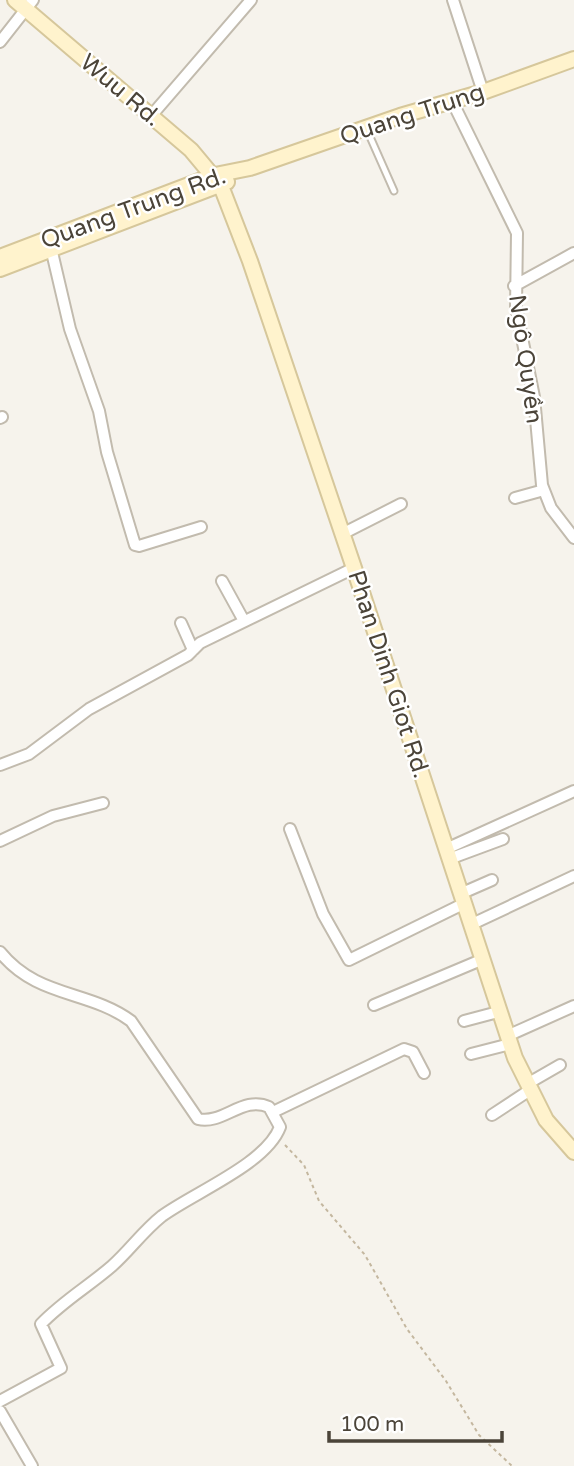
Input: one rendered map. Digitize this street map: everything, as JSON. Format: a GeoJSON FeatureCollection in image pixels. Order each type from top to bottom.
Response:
{"type":"FeatureCollection","features":[{"type":"Feature","properties":{"kind":"main road","name":"Wuu Rd."},"geometry":{"type":"LineString","coordinates":[[24,3],[151,116],[218,180]]}},
{"type":"Feature","properties":{"kind":"main road","name":"Quang Trung"},"geometry":{"type":"LineString","coordinates":[[250,168],[366,127],[483,92],[574,59]]}},
{"type":"Feature","properties":{"kind":"main road","name":"Quang Trung Rd."},"geometry":{"type":"LineString","coordinates":[[0,257],[250,168]]}},
{"type":"Feature","properties":{"kind":"main road","name":"Quang Trung Rd."},"geometry":{"type":"LineString","coordinates":[[0,269],[218,180]]}},
{"type":"Feature","properties":{"kind":"main road","name":"Phan Dinh Giot Rd."},"geometry":{"type":"LineString","coordinates":[[218,180],[250,261],[354,568],[508,1040],[528,1087],[546,1120],[574,1152]]}},
{"type":"Feature","properties":{"kind":"street"},"geometry":{"type":"LineString","coordinates":[[151,116],[251,0]]}},
{"type":"Feature","properties":{"kind":"street"},"geometry":{"type":"LineString","coordinates":[[453,0],[483,92]]}},
{"type":"Feature","properties":{"kind":"street"},"geometry":{"type":"LineString","coordinates":[[0,42],[24,3]]}},
{"type":"Feature","properties":{"kind":"street","name":"Ngô Quyền"},"geometry":{"type":"LineString","coordinates":[[452,101],[475,151],[513,220],[518,247],[514,286],[516,309],[534,397],[544,490],[551,508],[574,538]]}},
{"type":"Feature","properties":{"kind":"street"},"geometry":{"type":"LineString","coordinates":[[51,248],[70,329],[99,411],[107,452],[135,544],[139,547],[201,527]]}},
{"type":"Feature","properties":{"kind":"street"},"geometry":{"type":"LineString","coordinates":[[514,286],[574,253]]}},
{"type":"Feature","properties":{"kind":"street"},"geometry":{"type":"LineString","coordinates":[[515,498],[544,490]]}},
{"type":"Feature","properties":{"kind":"street"},"geometry":{"type":"LineString","coordinates":[[342,534],[401,504]]}},
{"type":"Feature","properties":{"kind":"street"},"geometry":{"type":"LineString","coordinates":[[0,765],[29,754],[89,709],[193,650],[200,643],[354,568]]}},
{"type":"Feature","properties":{"kind":"street"},"geometry":{"type":"LineString","coordinates":[[222,582],[244,621]]}},
{"type":"Feature","properties":{"kind":"street"},"geometry":{"type":"LineString","coordinates":[[181,623],[193,650]]}},
{"type":"Feature","properties":{"kind":"street"},"geometry":{"type":"LineString","coordinates":[[447,854],[574,791]]}},
{"type":"Feature","properties":{"kind":"street"},"geometry":{"type":"LineString","coordinates":[[0,841],[53,816],[103,803]]}},
{"type":"Feature","properties":{"kind":"street"},"geometry":{"type":"LineString","coordinates":[[290,829],[323,915],[349,960],[492,880]]}},
{"type":"Feature","properties":{"kind":"street"},"geometry":{"type":"LineString","coordinates":[[447,854],[503,839]]}},
{"type":"Feature","properties":{"kind":"street"},"geometry":{"type":"LineString","coordinates":[[470,925],[574,876]]}},
{"type":"Feature","properties":{"kind":"street"},"geometry":{"type":"LineString","coordinates":[[0,952],[32,982],[61,994],[115,1010],[131,1021],[198,1119],[216,1118],[255,1103],[269,1107],[280,1126],[275,1139],[257,1156],[162,1216],[109,1269],[67,1297],[41,1324],[61,1368],[0,1401]]}},
{"type":"Feature","properties":{"kind":"street"},"geometry":{"type":"LineString","coordinates":[[374,1005],[481,960]]}},
{"type":"Feature","properties":{"kind":"street"},"geometry":{"type":"LineString","coordinates":[[471,1054],[508,1040],[574,1006]]}},
{"type":"Feature","properties":{"kind":"street"},"geometry":{"type":"LineString","coordinates":[[464,1021],[498,1012]]}},
{"type":"Feature","properties":{"kind":"street"},"geometry":{"type":"LineString","coordinates":[[273,1112],[404,1049],[413,1052],[424,1073]]}},
{"type":"Feature","properties":{"kind":"street"},"geometry":{"type":"LineString","coordinates":[[492,1115],[560,1065]]}},
{"type":"Feature","properties":{"kind":"street"},"geometry":{"type":"LineString","coordinates":[[0,1411],[32,1466]]}},
{"type":"Feature","properties":{"kind":"lane"},"geometry":{"type":"LineString","coordinates":[[366,127],[394,191]]}},
{"type":"Feature","properties":{"kind":"path"},"geometry":{"type":"LineString","coordinates":[[275,1139],[304,1165],[319,1200],[365,1255],[407,1329],[446,1381],[479,1435],[512,1466]]}}]}
